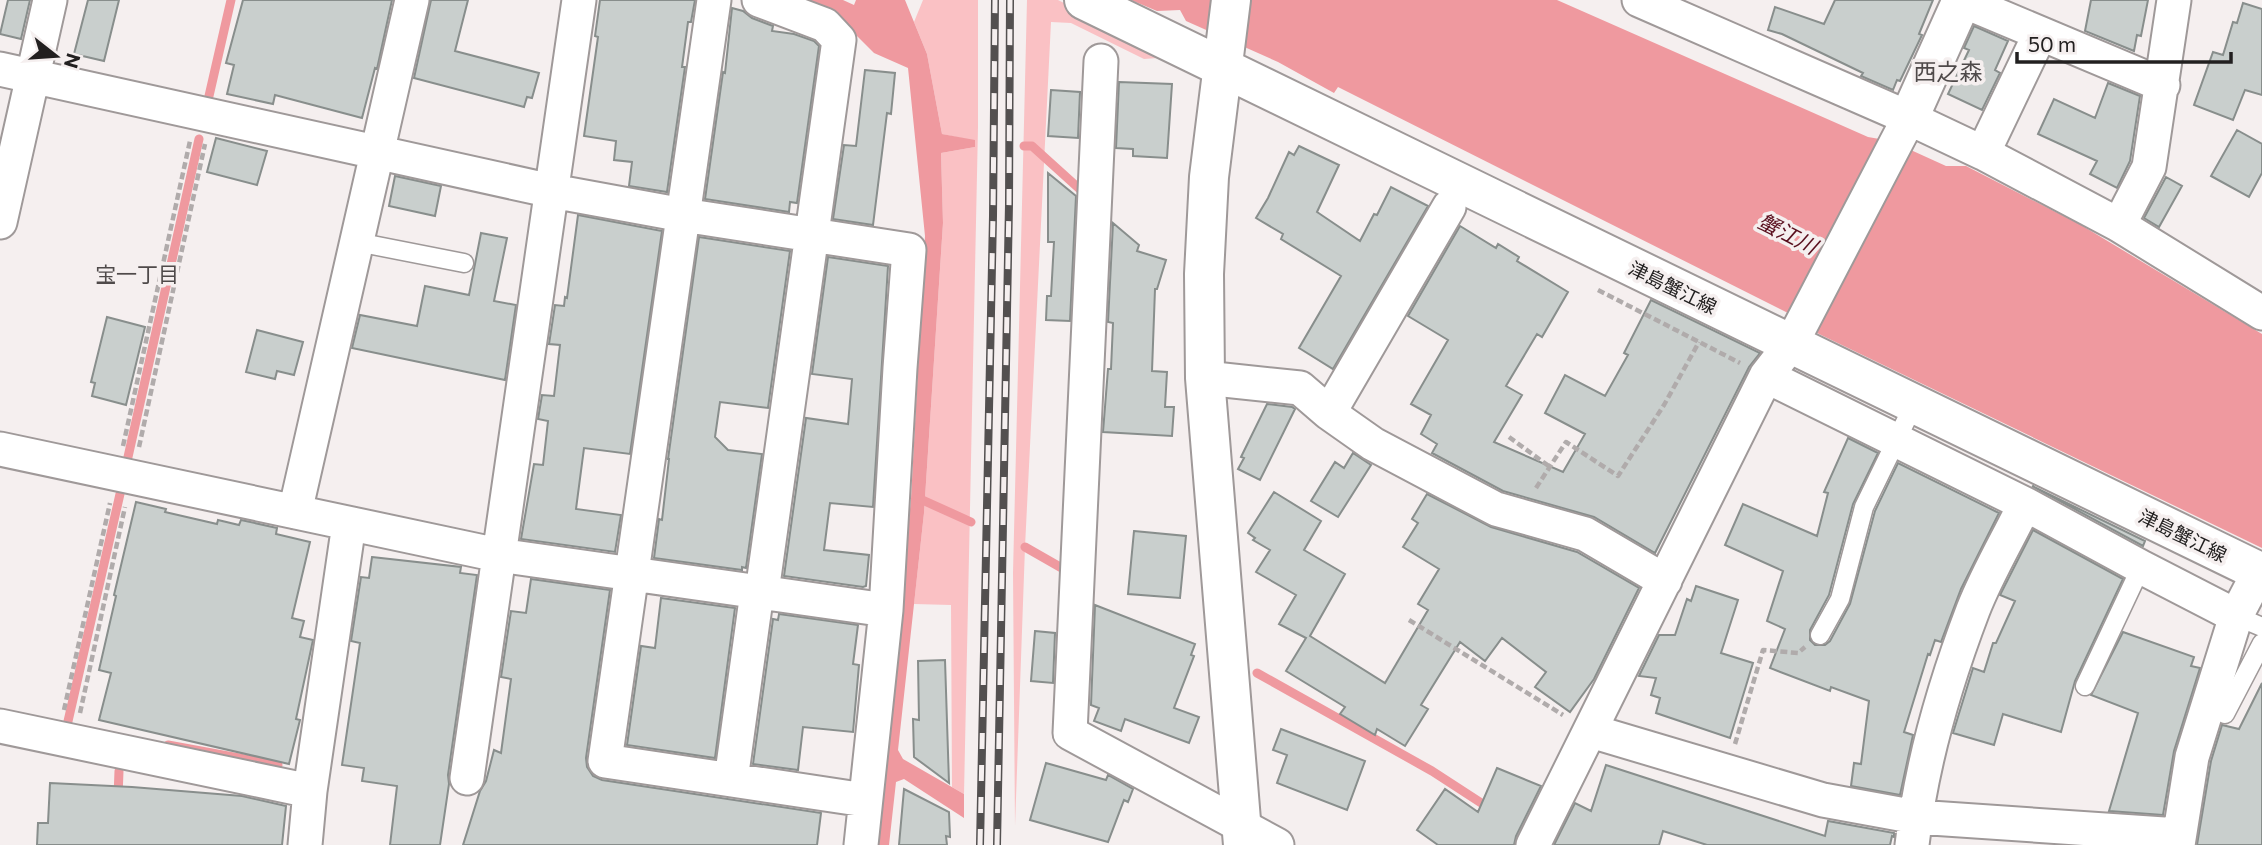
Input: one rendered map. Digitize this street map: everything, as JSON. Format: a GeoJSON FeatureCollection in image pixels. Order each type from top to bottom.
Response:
{"type":"FeatureCollection","features":[{"type":"Feature","properties":{"kind":"main road","name":"津島蟹江線"},"geometry":{"type":"LineString","coordinates":[[1084,0],[1223,56],[1793,340],[1914,404],[2261,573]]}},
{"type":"Feature","properties":{"kind":"main road"},"geometry":{"type":"LineString","coordinates":[[1231,0],[1209,177],[1204,274],[1205,378],[1242,836]]}},
{"type":"Feature","properties":{"kind":"main road"},"geometry":{"type":"LineString","coordinates":[[1905,127],[1962,0]]}},
{"type":"Feature","properties":{"kind":"street"},"geometry":{"type":"LineString","coordinates":[[0,222],[50,0]]}},
{"type":"Feature","properties":{"kind":"street"},"geometry":{"type":"LineString","coordinates":[[295,512],[412,0]]}},
{"type":"Feature","properties":{"kind":"street"},"geometry":{"type":"LineString","coordinates":[[467,778],[579,0]]}},
{"type":"Feature","properties":{"kind":"street"},"geometry":{"type":"LineString","coordinates":[[714,0],[604,761],[865,800]]}},
{"type":"Feature","properties":{"kind":"street"},"geometry":{"type":"LineString","coordinates":[[731,780],[839,40],[825,25],[759,0]]}},
{"type":"Feature","properties":{"kind":"street"},"geometry":{"type":"LineString","coordinates":[[1962,0],[2163,85]]}},
{"type":"Feature","properties":{"kind":"street"},"geometry":{"type":"LineString","coordinates":[[2119,225],[2149,167],[2174,0]]}},
{"type":"Feature","properties":{"kind":"street"},"geometry":{"type":"LineString","coordinates":[[1653,3],[1905,127],[1983,153],[2119,225],[2262,313]]}},
{"type":"Feature","properties":{"kind":"street"},"geometry":{"type":"LineString","coordinates":[[1983,153],[2040,34]]}},
{"type":"Feature","properties":{"kind":"street"},"geometry":{"type":"LineString","coordinates":[[1101,61],[1070,733],[1242,836],[1277,845]]}},
{"type":"Feature","properties":{"kind":"street"},"geometry":{"type":"LineString","coordinates":[[0,69],[552,191],[683,215],[909,250],[886,610],[861,845]]}},
{"type":"Feature","properties":{"kind":"street"},"geometry":{"type":"LineString","coordinates":[[1533,845],[1766,376],[1793,340],[1905,127]]}},
{"type":"Feature","properties":{"kind":"street"},"geometry":{"type":"LineString","coordinates":[[1329,413],[1449,206]]}},
{"type":"Feature","properties":{"kind":"street"},"geometry":{"type":"LineString","coordinates":[[1766,376],[2025,504],[2141,567],[2249,621]]}},
{"type":"Feature","properties":{"kind":"street"},"geometry":{"type":"LineString","coordinates":[[1205,378],[1300,388],[1329,413],[1373,444],[1496,509],[1585,534],[1665,581]]}},
{"type":"Feature","properties":{"kind":"street"},"geometry":{"type":"LineString","coordinates":[[0,449],[498,555],[886,610]]}},
{"type":"Feature","properties":{"kind":"street"},"geometry":{"type":"LineString","coordinates":[[1914,831],[1932,734],[1973,609],[2025,504]]}},
{"type":"Feature","properties":{"kind":"street"},"geometry":{"type":"LineString","coordinates":[[305,845],[310,791],[349,524]]}},
{"type":"Feature","properties":{"kind":"street"},"geometry":{"type":"LineString","coordinates":[[1591,732],[1823,800],[1914,831],[2178,840],[2192,757],[2249,621],[2261,573]]}},
{"type":"Feature","properties":{"kind":"street"},"geometry":{"type":"LineString","coordinates":[[0,726],[310,791]]}},
{"type":"Feature","properties":{"kind":"lane"},"geometry":{"type":"LineString","coordinates":[[357,242],[464,264]]}},
{"type":"Feature","properties":{"kind":"lane"},"geometry":{"type":"LineString","coordinates":[[1820,635],[1840,599],[1864,507],[1914,404]]}},
{"type":"Feature","properties":{"kind":"lane"},"geometry":{"type":"LineString","coordinates":[[2085,686],[2141,567]]}},
{"type":"Feature","properties":{"kind":"lane"},"geometry":{"type":"LineString","coordinates":[[2225,714],[2262,643]]}},
{"type":"Feature","properties":{"kind":"path"},"geometry":{"type":"LineString","coordinates":[[62,721],[124,475],[204,114]]}},
{"type":"Feature","properties":{"kind":"path"},"geometry":{"type":"LineString","coordinates":[[78,724],[124,475],[204,114]]}},
{"type":"Feature","properties":{"kind":"path"},"geometry":{"type":"LineString","coordinates":[[1518,515],[1566,442],[1618,476],[1664,405],[1699,342]]}},
{"type":"Feature","properties":{"kind":"path"},"geometry":{"type":"LineString","coordinates":[[1509,437],[1550,467]]}},
{"type":"Feature","properties":{"kind":"path"},"geometry":{"type":"LineString","coordinates":[[1409,620],[1591,732]]}},
{"type":"Feature","properties":{"kind":"path"},"geometry":{"type":"LineString","coordinates":[[1727,772],[1763,650],[1798,653],[1820,635]]}},
{"type":"Feature","properties":{"kind":"shaded area"},"geometry":{"type":"Polygon","coordinates":[[[923,0],[978,0],[978,127],[964,794],[952,787],[951,605],[914,604],[924,513],[943,223],[941,153],[975,147],[975,141],[942,134],[927,54],[914,22],[923,0]]]}},
{"type":"Feature","properties":{"kind":"shaded area"},"geometry":{"type":"Polygon","coordinates":[[[1027,0],[1058,0],[1171,57],[1144,59],[1071,23],[1051,22],[1025,547],[1015,826],[1013,573],[1027,0]]]}},
{"type":"Feature","properties":{"kind":"water"},"geometry":{"type":"Polygon","coordinates":[[[790,0],[843,0],[854,5],[856,0],[905,0],[927,54],[942,134],[975,140],[975,147],[941,153],[943,223],[924,513],[898,750],[903,759],[964,794],[964,818],[904,779],[896,782],[889,845],[877,845],[911,499],[925,236],[908,68],[874,53],[841,20],[790,0]]]}},
{"type":"Feature","properties":{"kind":"water","name":"蟹江川"},"geometry":{"type":"Polygon","coordinates":[[[1131,0],[1557,0],[1868,137],[1891,141],[1946,166],[1966,166],[2081,225],[2262,334],[2262,548],[1819,334],[1796,317],[1338,87],[1334,93],[1278,62],[1186,21],[1180,10],[1157,11],[1131,0]]]}},
{"type":"Feature","properties":{"kind":"building"},"geometry":{"type":"Polygon","coordinates":[[[8,0],[30,0],[21,39],[0,34],[8,0]]]}},
{"type":"Feature","properties":{"kind":"building"},"geometry":{"type":"Polygon","coordinates":[[[88,0],[119,0],[104,61],[74,54],[88,0]]]}},
{"type":"Feature","properties":{"kind":"building"},"geometry":{"type":"Polygon","coordinates":[[[243,0],[392,0],[377,69],[375,68],[362,118],[275,95],[273,104],[227,94],[234,65],[226,63],[243,0]]]}},
{"type":"Feature","properties":{"kind":"building"},"geometry":{"type":"Polygon","coordinates":[[[431,0],[468,0],[455,51],[539,73],[532,98],[527,97],[524,107],[414,78],[431,0]]]}},
{"type":"Feature","properties":{"kind":"building"},"geometry":{"type":"Polygon","coordinates":[[[600,0],[695,0],[691,22],[688,22],[682,67],[685,67],[667,192],[629,186],[632,162],[614,160],[616,141],[584,136],[598,37],[595,36],[600,0]]]}},
{"type":"Feature","properties":{"kind":"building"},"geometry":{"type":"Polygon","coordinates":[[[1835,0],[1933,0],[1919,34],[1922,35],[1893,90],[1782,34],[1768,30],[1775,7],[1824,24],[1835,0]]]}},
{"type":"Feature","properties":{"kind":"building"},"geometry":{"type":"Polygon","coordinates":[[[2091,0],[2148,0],[2141,36],[2137,35],[2134,51],[2085,31],[2091,0]]]}},
{"type":"Feature","properties":{"kind":"building"},"geometry":{"type":"Polygon","coordinates":[[[2243,3],[2262,9],[2262,95],[2245,90],[2233,120],[2194,105],[2213,52],[2223,55],[2233,22],[2237,23],[2243,3]]]}},
{"type":"Feature","properties":{"kind":"building"},"geometry":{"type":"Polygon","coordinates":[[[732,8],[773,26],[772,31],[794,34],[814,41],[819,46],[797,203],[790,202],[789,212],[705,199],[723,72],[725,73],[732,8]]]}},
{"type":"Feature","properties":{"kind":"building"},"geometry":{"type":"Polygon","coordinates":[[[1974,26],[2008,41],[1995,70],[2000,73],[1982,110],[1948,94],[1969,50],[1964,48],[1974,26]]]}},
{"type":"Feature","properties":{"kind":"building"},"geometry":{"type":"Polygon","coordinates":[[[865,70],[895,73],[891,114],[887,113],[873,225],[833,219],[844,145],[856,146],[865,70]]]}},
{"type":"Feature","properties":{"kind":"building"},"geometry":{"type":"Polygon","coordinates":[[[1119,82],[1172,84],[1167,158],[1133,156],[1133,149],[1116,148],[1119,82]]]}},
{"type":"Feature","properties":{"kind":"building"},"geometry":{"type":"Polygon","coordinates":[[[2108,83],[2140,96],[2130,161],[2117,188],[2090,174],[2097,161],[2038,134],[2054,99],[2095,118],[2108,83]]]}},
{"type":"Feature","properties":{"kind":"building"},"geometry":{"type":"Polygon","coordinates":[[[1051,90],[1080,92],[1078,138],[1048,136],[1051,90]]]}},
{"type":"Feature","properties":{"kind":"building"},"geometry":{"type":"Polygon","coordinates":[[[2237,130],[2262,144],[2262,173],[2249,197],[2211,176],[2237,130]]]}},
{"type":"Feature","properties":{"kind":"building"},"geometry":{"type":"Polygon","coordinates":[[[216,138],[267,151],[257,185],[207,172],[216,138]]]}},
{"type":"Feature","properties":{"kind":"building"},"geometry":{"type":"Polygon","coordinates":[[[1299,146],[1339,165],[1317,212],[1360,241],[1391,187],[1428,206],[1333,369],[1299,348],[1341,276],[1281,239],[1283,234],[1256,218],[1289,152],[1294,155],[1299,146]]]}},
{"type":"Feature","properties":{"kind":"building"},"geometry":{"type":"Polygon","coordinates":[[[1048,173],[1076,196],[1070,321],[1046,320],[1047,296],[1051,296],[1054,242],[1048,242],[1048,173]]]}},
{"type":"Feature","properties":{"kind":"building"},"geometry":{"type":"Polygon","coordinates":[[[395,176],[441,186],[435,216],[389,206],[395,176]]]}},
{"type":"Feature","properties":{"kind":"building"},"geometry":{"type":"Polygon","coordinates":[[[2166,177],[2182,186],[2159,227],[2144,218],[2166,177]]]}},
{"type":"Feature","properties":{"kind":"building"},"geometry":{"type":"Polygon","coordinates":[[[578,215],[662,231],[630,454],[584,448],[576,509],[621,515],[615,552],[521,539],[534,464],[543,465],[548,421],[538,419],[542,395],[554,396],[560,345],[549,344],[555,305],[564,306],[565,297],[567,298],[578,215]]]}},
{"type":"Feature","properties":{"kind":"building"},"geometry":{"type":"Polygon","coordinates":[[[1113,223],[1139,245],[1137,251],[1166,260],[1155,289],[1152,371],[1167,372],[1165,407],[1174,407],[1172,436],[1103,432],[1108,369],[1111,369],[1113,323],[1108,322],[1113,223]]]}},
{"type":"Feature","properties":{"kind":"building"},"geometry":{"type":"Polygon","coordinates":[[[1460,226],[1496,248],[1498,244],[1519,257],[1517,261],[1568,292],[1542,337],[1537,334],[1506,386],[1522,395],[1494,442],[1563,472],[1585,434],[1545,413],[1565,375],[1605,396],[1628,355],[1624,353],[1651,300],[1760,353],[1749,367],[1655,553],[1594,517],[1503,491],[1432,453],[1437,444],[1421,434],[1431,415],[1411,404],[1448,340],[1408,316],[1460,226]]]}},
{"type":"Feature","properties":{"kind":"building"},"geometry":{"type":"Polygon","coordinates":[[[481,233],[507,238],[494,301],[516,305],[505,380],[352,348],[360,315],[417,326],[425,286],[469,295],[481,233]]]}},
{"type":"Feature","properties":{"kind":"building"},"geometry":{"type":"Polygon","coordinates":[[[699,237],[790,251],[768,408],[720,402],[715,437],[728,450],[762,454],[746,568],[742,567],[742,570],[654,558],[659,519],[662,520],[699,237]]]}},
{"type":"Feature","properties":{"kind":"building"},"geometry":{"type":"Polygon","coordinates":[[[828,257],[888,266],[873,507],[830,503],[824,550],[869,555],[866,586],[863,587],[784,576],[806,418],[848,424],[852,379],[812,374],[828,257]]]}},
{"type":"Feature","properties":{"kind":"building"},"geometry":{"type":"Polygon","coordinates":[[[107,317],[145,327],[126,405],[92,396],[95,383],[91,382],[107,317]]]}},
{"type":"Feature","properties":{"kind":"building"},"geometry":{"type":"Polygon","coordinates":[[[257,330],[303,342],[294,375],[277,371],[275,379],[246,372],[257,330]]]}},
{"type":"Feature","properties":{"kind":"building"},"geometry":{"type":"Polygon","coordinates":[[[1267,404],[1295,409],[1260,480],[1238,469],[1244,458],[1241,457],[1267,404]]]}},
{"type":"Feature","properties":{"kind":"building"},"geometry":{"type":"Polygon","coordinates":[[[1848,438],[1878,453],[1853,504],[1829,595],[1810,630],[1810,640],[1815,645],[1825,645],[1830,641],[1850,604],[1875,511],[1898,463],[1999,513],[1961,589],[1941,642],[1935,640],[1930,655],[1928,654],[1904,732],[1913,735],[1900,795],[1851,786],[1854,763],[1861,764],[1869,701],[1831,687],[1830,691],[1770,668],[1785,629],[1767,621],[1783,571],[1725,545],[1743,504],[1817,536],[1828,493],[1824,492],[1848,438]]]}},
{"type":"Feature","properties":{"kind":"building"},"geometry":{"type":"Polygon","coordinates":[[[1353,453],[1371,465],[1338,517],[1311,501],[1335,462],[1344,468],[1353,453]]]}},
{"type":"Feature","properties":{"kind":"building"},"geometry":{"type":"Polygon","coordinates":[[[2032,486],[2145,541],[2143,546],[2034,487],[2032,486]]]}},
{"type":"Feature","properties":{"kind":"building"},"geometry":{"type":"Polygon","coordinates":[[[1274,492],[1321,521],[1304,550],[1345,574],[1310,636],[1385,683],[1428,610],[1418,604],[1439,569],[1403,547],[1418,523],[1412,519],[1427,494],[1491,527],[1577,552],[1639,588],[1594,679],[1570,712],[1535,687],[1546,672],[1502,638],[1485,661],[1460,642],[1421,705],[1428,709],[1405,746],[1377,729],[1375,735],[1340,714],[1345,707],[1286,671],[1306,638],[1279,624],[1296,595],[1256,572],[1270,550],[1253,540],[1255,538],[1248,533],[1274,492]]]}},
{"type":"Feature","properties":{"kind":"building"},"geometry":{"type":"Polygon","coordinates":[[[136,502],[217,524],[218,520],[239,525],[241,520],[277,528],[276,534],[310,542],[292,618],[304,621],[300,637],[313,640],[296,719],[300,720],[289,764],[99,720],[111,673],[99,670],[136,502]]]}},
{"type":"Feature","properties":{"kind":"building"},"geometry":{"type":"Polygon","coordinates":[[[2033,530],[2123,579],[2075,681],[2061,732],[2003,714],[1994,745],[1953,733],[1973,668],[1984,672],[1993,643],[1996,643],[2015,601],[2000,595],[2033,530]]]}},
{"type":"Feature","properties":{"kind":"building"},"geometry":{"type":"Polygon","coordinates":[[[1134,531],[1186,536],[1180,598],[1128,594],[1134,531]]]}},
{"type":"Feature","properties":{"kind":"building"},"geometry":{"type":"Polygon","coordinates":[[[372,557],[461,567],[460,573],[477,575],[440,845],[390,845],[397,786],[362,781],[364,768],[342,765],[360,643],[351,641],[361,577],[369,578],[372,557]]]}},
{"type":"Feature","properties":{"kind":"building"},"geometry":{"type":"Polygon","coordinates":[[[531,579],[610,590],[586,758],[587,767],[593,776],[602,780],[821,813],[817,845],[463,845],[494,750],[501,753],[511,679],[501,677],[511,611],[526,613],[531,579]]]}},
{"type":"Feature","properties":{"kind":"building"},"geometry":{"type":"Polygon","coordinates":[[[1696,586],[1738,600],[1721,653],[1753,663],[1730,738],[1656,713],[1660,698],[1651,695],[1656,678],[1639,676],[1659,635],[1675,635],[1687,599],[1691,601],[1696,586]]]}},
{"type":"Feature","properties":{"kind":"building"},"geometry":{"type":"Polygon","coordinates":[[[661,598],[735,608],[715,758],[627,745],[641,646],[655,648],[661,598]]]}},
{"type":"Feature","properties":{"kind":"building"},"geometry":{"type":"Polygon","coordinates":[[[1095,605],[1195,644],[1191,655],[1194,656],[1174,708],[1199,717],[1189,743],[1125,719],[1121,731],[1094,721],[1099,708],[1091,705],[1095,605]]]}},
{"type":"Feature","properties":{"kind":"building"},"geometry":{"type":"Polygon","coordinates":[[[779,614],[858,625],[853,664],[859,665],[853,732],[803,727],[798,770],[753,764],[773,619],[778,620],[779,614]]]}},
{"type":"Feature","properties":{"kind":"building"},"geometry":{"type":"Polygon","coordinates":[[[1035,631],[1055,633],[1053,683],[1031,681],[1035,631]]]}},
{"type":"Feature","properties":{"kind":"building"},"geometry":{"type":"Polygon","coordinates":[[[2123,632],[2194,657],[2191,666],[2200,668],[2174,751],[2163,815],[2109,811],[2138,713],[2091,695],[2123,632]]]}},
{"type":"Feature","properties":{"kind":"building"},"geometry":{"type":"Polygon","coordinates":[[[945,660],[949,783],[914,757],[913,719],[919,720],[918,661],[945,660]]]}},
{"type":"Feature","properties":{"kind":"building"},"geometry":{"type":"Polygon","coordinates":[[[2262,683],[2262,845],[2197,845],[2211,761],[2222,725],[2239,729],[2262,683]]]}},
{"type":"Feature","properties":{"kind":"building"},"geometry":{"type":"Polygon","coordinates":[[[1281,729],[1365,761],[1347,810],[1277,783],[1287,755],[1273,750],[1281,729]]]}},
{"type":"Feature","properties":{"kind":"building"},"geometry":{"type":"Polygon","coordinates":[[[1046,763],[1106,780],[1108,775],[1133,789],[1128,802],[1124,800],[1108,842],[1030,820],[1046,763]]]}},
{"type":"Feature","properties":{"kind":"building"},"geometry":{"type":"Polygon","coordinates":[[[1606,765],[1825,836],[1828,821],[1894,833],[1894,837],[1892,836],[1890,845],[1707,845],[1663,831],[1659,845],[1554,845],[1575,803],[1591,811],[1606,765]]]}},
{"type":"Feature","properties":{"kind":"building"},"geometry":{"type":"Polygon","coordinates":[[[1497,768],[1541,786],[1514,845],[1438,845],[1417,830],[1445,789],[1478,812],[1497,768]]]}},
{"type":"Feature","properties":{"kind":"building"},"geometry":{"type":"Polygon","coordinates":[[[50,783],[242,796],[286,806],[282,845],[37,845],[38,823],[48,823],[50,783]]]}},
{"type":"Feature","properties":{"kind":"building"},"geometry":{"type":"Polygon","coordinates":[[[904,789],[949,812],[950,837],[946,836],[947,845],[899,845],[904,789]]]}},
{"type":"Feature","properties":{"kind":"waterway"},"geometry":{"type":"LineString","coordinates":[[209,96],[231,0]]}},
{"type":"Feature","properties":{"kind":"waterway"},"geometry":{"type":"LineString","coordinates":[[128,457],[199,139]]}},
{"type":"Feature","properties":{"kind":"waterway"},"geometry":{"type":"LineString","coordinates":[[1024,146],[1032,146],[1084,193]]}},
{"type":"Feature","properties":{"kind":"waterway"},"geometry":{"type":"LineString","coordinates":[[62,729],[66,730],[120,494]]}},
{"type":"Feature","properties":{"kind":"waterway"},"geometry":{"type":"LineString","coordinates":[[918,498],[971,522]]}},
{"type":"Feature","properties":{"kind":"waterway"},"geometry":{"type":"LineString","coordinates":[[1025,547],[1067,571]]}},
{"type":"Feature","properties":{"kind":"waterway"},"geometry":{"type":"LineString","coordinates":[[1257,673],[1432,771],[1492,810]]}},
{"type":"Feature","properties":{"kind":"waterway"},"geometry":{"type":"LineString","coordinates":[[168,745],[278,765]]}},
{"type":"Feature","properties":{"kind":"waterway"},"geometry":{"type":"LineString","coordinates":[[118,797],[119,771]]}},
{"type":"Feature","properties":{"kind":"railway"},"geometry":{"type":"LineString","coordinates":[[980,845],[995,0]]}},
{"type":"Feature","properties":{"kind":"railway"},"geometry":{"type":"LineString","coordinates":[[997,845],[1009,204],[1010,0]]}},
{"type":"Feature","properties":{"kind":"district","name":"西之森"},"geometry":{"type":"Point","coordinates":[1948,71]}},
{"type":"Feature","properties":{"kind":"district","name":"宝一丁目"},"geometry":{"type":"Point","coordinates":[137,273]}}]}
